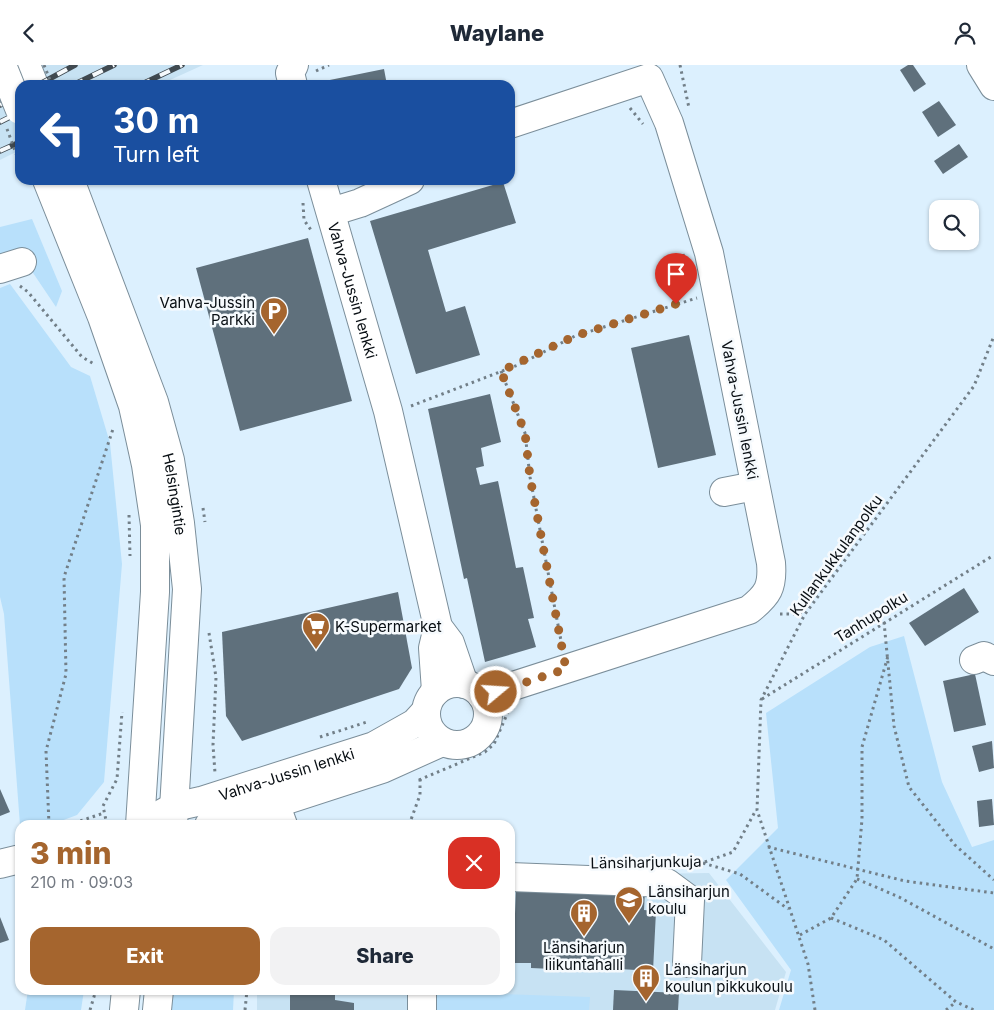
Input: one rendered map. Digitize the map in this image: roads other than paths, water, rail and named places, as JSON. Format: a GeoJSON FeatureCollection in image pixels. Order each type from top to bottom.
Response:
{"type":"FeatureCollection","features":[{"type":"Feature","properties":{"kind":"street"},"geometry":{"type":"LineString","coordinates":[[2,65],[12,116]]}},
{"type":"Feature","properties":{"kind":"street"},"geometry":{"type":"LineString","coordinates":[[26,65],[32,80]]}},
{"type":"Feature","properties":{"kind":"street"},"geometry":{"type":"LineString","coordinates":[[292,80],[290,73],[294,65]]}},
{"type":"Feature","properties":{"kind":"street"},"geometry":{"type":"LineString","coordinates":[[981,65],[994,86]]}},
{"type":"Feature","properties":{"kind":"street","name":"Vahva-Jussin lenkki"},"geometry":{"type":"LineString","coordinates":[[399,185],[360,203],[331,212],[388,411],[438,627],[450,643],[473,690],[563,653],[749,610],[764,598],[771,580],[772,571],[755,486],[699,297],[708,253],[669,123],[649,78],[515,122]]}},
{"type":"Feature","properties":{"kind":"street","name":"Helsingintie"},"geometry":{"type":"LineString","coordinates":[[50,185],[154,402],[170,460],[180,523],[186,589],[174,816]]}},
{"type":"Feature","properties":{"kind":"street","name":"Helsingintie"},"geometry":{"type":"LineString","coordinates":[[72,185],[110,313],[146,465],[156,525],[141,820]]}},
{"type":"Feature","properties":{"kind":"street"},"geometry":{"type":"LineString","coordinates":[[323,185],[331,212]]}},
{"type":"Feature","properties":{"kind":"street"},"geometry":{"type":"LineString","coordinates":[[724,492],[755,486]]}},
{"type":"Feature","properties":{"kind":"street","name":"Vahva-Jussin lenkki"},"geometry":{"type":"LineString","coordinates":[[159,820],[174,816],[216,784],[374,746],[416,723],[431,701],[433,649],[438,627]]}},
{"type":"Feature","properties":{"kind":"street"},"geometry":{"type":"LineString","coordinates":[[449,684],[473,690],[486,703],[488,718],[478,738],[472,742],[457,746],[442,742],[436,738],[428,725],[431,701],[449,684]]}},
{"type":"Feature","properties":{"kind":"street","name":"Vahva-Jussin lenkki"},"geometry":{"type":"LineString","coordinates":[[241,820],[279,814],[442,742]]}},
{"type":"Feature","properties":{"kind":"street"},"geometry":{"type":"LineString","coordinates":[[0,864],[15,860]]}},
{"type":"Feature","properties":{"kind":"street"},"geometry":{"type":"LineString","coordinates":[[515,877],[667,883],[690,900],[687,963]]}},
{"type":"Feature","properties":{"kind":"street"},"geometry":{"type":"LineString","coordinates":[[124,1010],[126,995]]}},
{"type":"Feature","properties":{"kind":"street"},"geometry":{"type":"LineString","coordinates":[[158,1010],[159,995]]}},
{"type":"Feature","properties":{"kind":"street"},"geometry":{"type":"LineString","coordinates":[[422,995],[422,1010]]}},
{"type":"Feature","properties":{"kind":"railway"},"geometry":{"type":"LineString","coordinates":[[47,80],[75,65]]}},
{"type":"Feature","properties":{"kind":"railway"},"geometry":{"type":"LineString","coordinates":[[83,80],[114,65]]}},
{"type":"Feature","properties":{"kind":"railway"},"geometry":{"type":"LineString","coordinates":[[150,80],[182,65]]}},
{"type":"Feature","properties":{"kind":"railway"},"geometry":{"type":"LineString","coordinates":[[0,105],[15,97]]}},
{"type":"Feature","properties":{"kind":"railway"},"geometry":{"type":"LineString","coordinates":[[0,122],[15,114]]}},
{"type":"Feature","properties":{"kind":"railway"},"geometry":{"type":"LineString","coordinates":[[0,151],[15,144]]}},
{"type":"Feature","properties":{"kind":"place","name":"Vahva-Jussin Parkki"},"geometry":{"type":"Point","coordinates":[274,335]}},
{"type":"Feature","properties":{"kind":"place","name":"K-Supermarket"},"geometry":{"type":"Point","coordinates":[316,650]}},
{"type":"Feature","properties":{"kind":"place","name":"Länsiharjun koulu"},"geometry":{"type":"Point","coordinates":[629,924]}},
{"type":"Feature","properties":{"kind":"place","name":"Länsiharjun liikuntahalli"},"geometry":{"type":"Point","coordinates":[584,937]}},
{"type":"Feature","properties":{"kind":"place","name":"Länsiharjun koulun pikkukoulu"},"geometry":{"type":"Point","coordinates":[646,1002]}}]}
